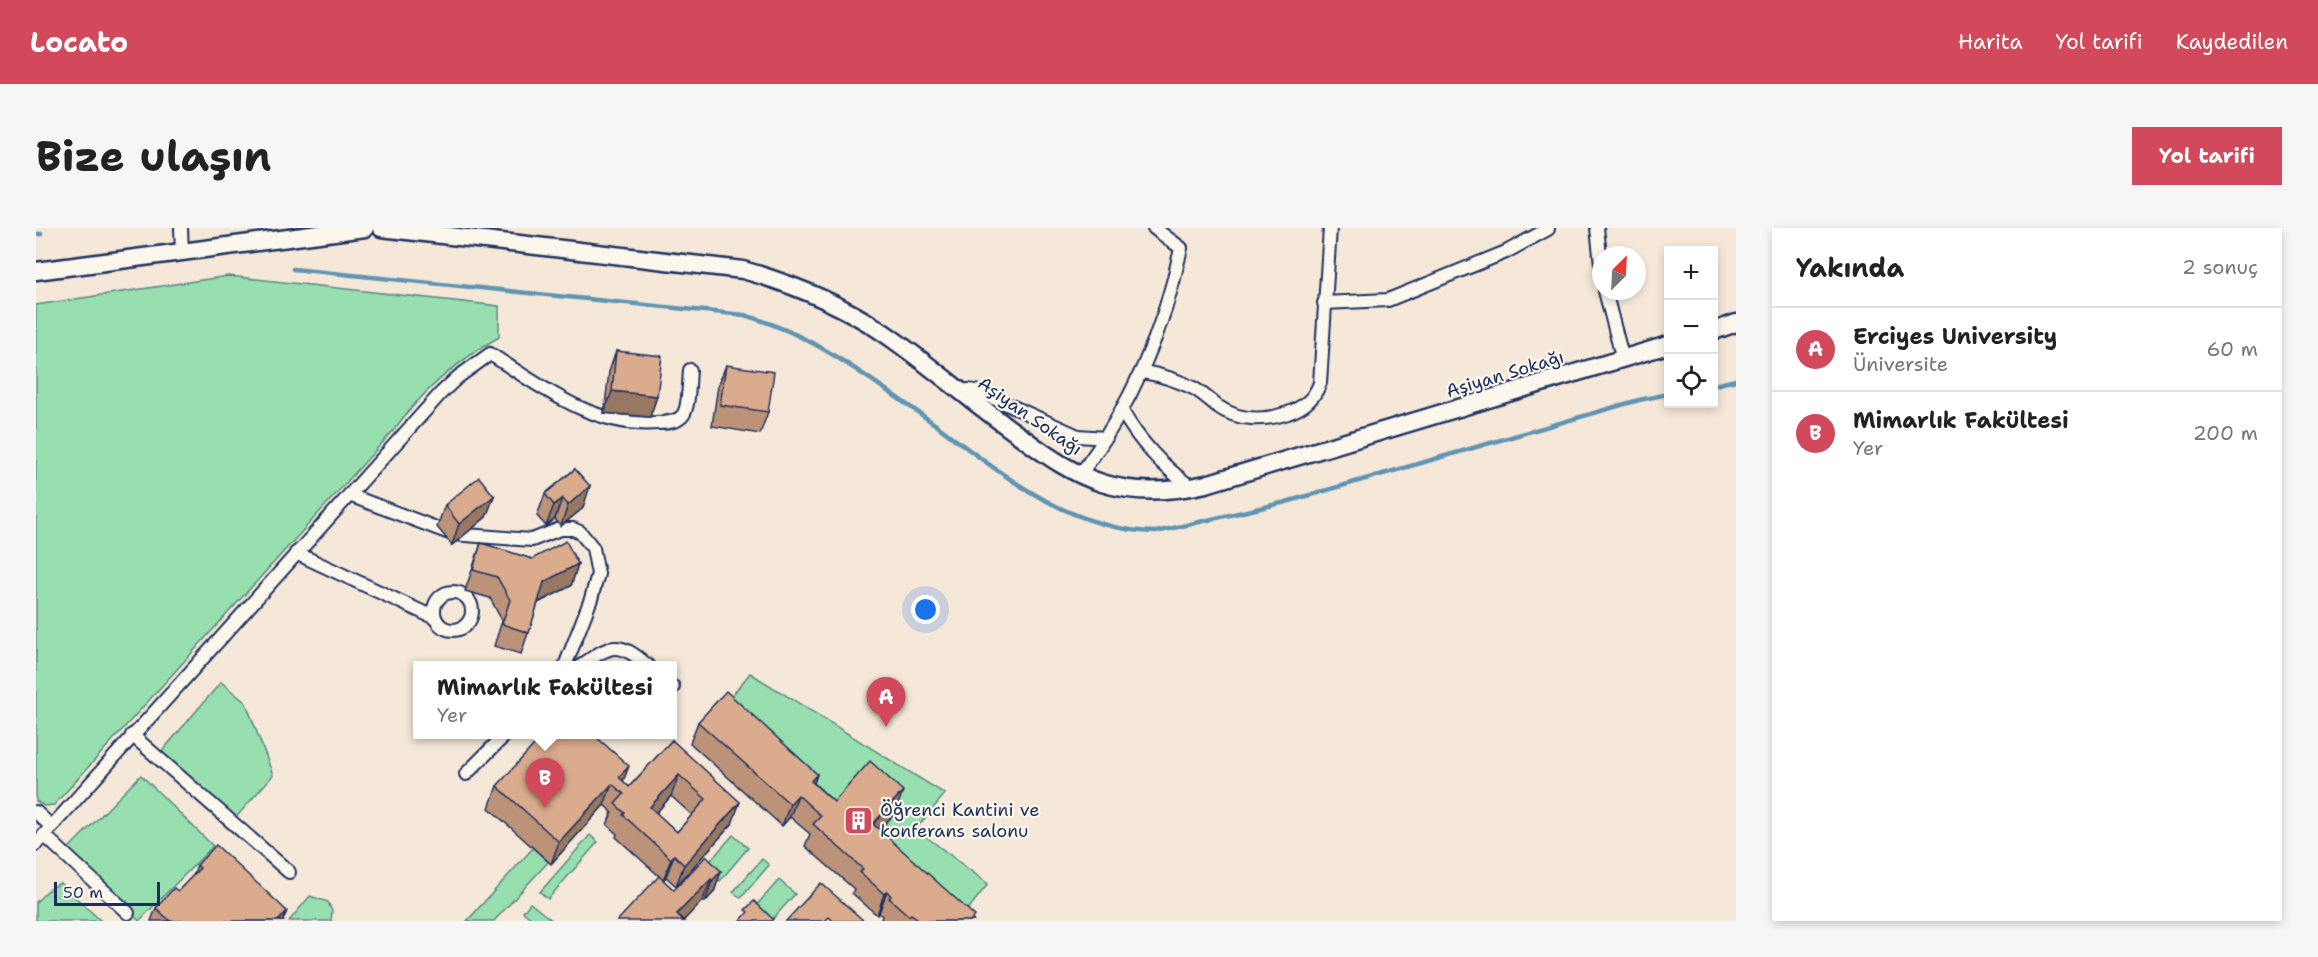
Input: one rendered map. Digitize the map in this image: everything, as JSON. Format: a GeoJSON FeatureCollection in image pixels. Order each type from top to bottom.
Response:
{"type":"FeatureCollection","features":[{"type":"Feature","properties":{"kind":"street"},"geometry":{"type":"LineString","coordinates":[[181,228],[182,252]]}},
{"type":"Feature","properties":{"kind":"street"},"geometry":{"type":"LineString","coordinates":[[36,271],[365,228]]}},
{"type":"Feature","properties":{"kind":"street","name":"Aşiyan Sokağı"},"geometry":{"type":"LineString","coordinates":[[381,228],[743,270],[766,276],[810,292],[858,316],[884,333],[1021,438],[1080,475],[1111,486],[1141,491],[1191,487],[1664,346]]}},
{"type":"Feature","properties":{"kind":"street"},"geometry":{"type":"LineString","coordinates":[[1080,475],[1106,438],[1143,372],[1166,311],[1181,248],[1154,228]]}},
{"type":"Feature","properties":{"kind":"street"},"geometry":{"type":"LineString","coordinates":[[1143,372],[1171,378],[1185,384],[1218,406],[1239,416],[1269,418],[1291,412],[1308,402],[1320,382],[1330,228]]}},
{"type":"Feature","properties":{"kind":"street"},"geometry":{"type":"LineString","coordinates":[[1324,303],[1388,300],[1506,252],[1547,228]]}},
{"type":"Feature","properties":{"kind":"street"},"geometry":{"type":"LineString","coordinates":[[1597,228],[1599,246]]}},
{"type":"Feature","properties":{"kind":"street"},"geometry":{"type":"LineString","coordinates":[[1607,300],[1623,360]]}},
{"type":"Feature","properties":{"kind":"street"},"geometry":{"type":"LineString","coordinates":[[1718,329],[1736,323]]}},
{"type":"Feature","properties":{"kind":"street"},"geometry":{"type":"LineString","coordinates":[[43,835],[441,393],[458,377],[490,354],[574,407],[635,423],[661,423],[682,416],[685,410],[690,370]]}},
{"type":"Feature","properties":{"kind":"street"},"geometry":{"type":"LineString","coordinates":[[960,391],[981,392],[1078,436],[1106,438]]}},
{"type":"Feature","properties":{"kind":"street"},"geometry":{"type":"LineString","coordinates":[[1122,411],[1144,446],[1173,475],[1191,487]]}},
{"type":"Feature","properties":{"kind":"street"},"geometry":{"type":"LineString","coordinates":[[349,495],[452,534],[532,540],[560,529],[573,529],[580,532],[593,548],[598,574],[591,599],[567,661]]}},
{"type":"Feature","properties":{"kind":"street"},"geometry":{"type":"LineString","coordinates":[[296,553],[435,618]]}},
{"type":"Feature","properties":{"kind":"street"},"geometry":{"type":"LineString","coordinates":[[588,661],[602,650],[615,647],[628,649],[642,661]]}},
{"type":"Feature","properties":{"kind":"street"},"geometry":{"type":"LineString","coordinates":[[132,735],[289,872]]}},
{"type":"Feature","properties":{"kind":"street"},"geometry":{"type":"LineString","coordinates":[[466,774],[502,739]]}},
{"type":"Feature","properties":{"kind":"street"},"geometry":{"type":"LineString","coordinates":[[36,812],[43,835],[128,914]]}},
{"type":"Feature","properties":{"kind":"green space"},"geometry":{"type":"Polygon","coordinates":[[[228,276],[499,306],[499,337],[469,356],[428,390],[54,805],[44,806],[36,801],[36,305],[228,276]]]}},
{"type":"Feature","properties":{"kind":"green space"},"geometry":{"type":"Polygon","coordinates":[[[750,673],[945,794],[916,829],[988,884],[959,921],[826,823],[718,713],[750,673]]]}},
{"type":"Feature","properties":{"kind":"green space"},"geometry":{"type":"Polygon","coordinates":[[[221,682],[246,703],[273,775],[232,822],[157,757],[221,682]]]}},
{"type":"Feature","properties":{"kind":"green space"},"geometry":{"type":"Polygon","coordinates":[[[141,775],[213,846],[139,921],[67,850],[141,775]]]}},
{"type":"Feature","properties":{"kind":"green space"},"geometry":{"type":"Polygon","coordinates":[[[590,835],[598,842],[548,899],[540,892],[590,835]]]}},
{"type":"Feature","properties":{"kind":"green space"},"geometry":{"type":"Polygon","coordinates":[[[733,835],[748,848],[720,881],[704,868],[733,835]]]}},
{"type":"Feature","properties":{"kind":"green space"},"geometry":{"type":"Polygon","coordinates":[[[533,848],[548,862],[494,921],[467,921],[533,848]]]}},
{"type":"Feature","properties":{"kind":"green space"},"geometry":{"type":"Polygon","coordinates":[[[762,859],[769,865],[741,898],[733,892],[762,859]]]}},
{"type":"Feature","properties":{"kind":"green space"},"geometry":{"type":"Polygon","coordinates":[[[779,880],[795,894],[771,921],[754,908],[779,880]]]}},
{"type":"Feature","properties":{"kind":"green space"},"geometry":{"type":"Polygon","coordinates":[[[60,883],[101,921],[36,921],[36,902],[48,890],[60,883]]]}},
{"type":"Feature","properties":{"kind":"green space"},"geometry":{"type":"Polygon","coordinates":[[[310,896],[328,902],[332,911],[331,921],[289,921],[310,896]]]}},
{"type":"Feature","properties":{"kind":"green space"},"geometry":{"type":"Polygon","coordinates":[[[530,903],[553,921],[535,921],[523,912],[530,903]]]}},
{"type":"Feature","properties":{"kind":"building"},"geometry":{"type":"Polygon","coordinates":[[[616,351],[662,356],[657,396],[612,391],[616,351]]]}},
{"type":"Feature","properties":{"kind":"building"},"geometry":{"type":"Polygon","coordinates":[[[726,365],[774,372],[768,412],[720,405],[726,365]]]}},
{"type":"Feature","properties":{"kind":"building"},"geometry":{"type":"Polygon","coordinates":[[[575,469],[590,486],[568,505],[562,498],[554,505],[545,494],[575,469]]]}},
{"type":"Feature","properties":{"kind":"building"},"geometry":{"type":"Polygon","coordinates":[[[479,477],[494,496],[459,524],[445,505],[479,477]]]}},
{"type":"Feature","properties":{"kind":"building"},"geometry":{"type":"Polygon","coordinates":[[[566,541],[578,564],[544,582],[529,633],[502,624],[510,600],[497,577],[473,570],[481,543],[532,559],[566,541]]]}},
{"type":"Feature","properties":{"kind":"building"},"geometry":{"type":"Polygon","coordinates":[[[726,691],[817,774],[811,781],[834,802],[870,761],[903,791],[873,824],[975,916],[973,921],[915,921],[917,918],[911,914],[909,916],[889,898],[891,896],[887,891],[884,894],[860,872],[863,869],[813,824],[821,816],[798,795],[790,804],[698,722],[726,691]]]}},
{"type":"Feature","properties":{"kind":"building"},"geometry":{"type":"Polygon","coordinates":[[[539,739],[599,739],[629,766],[619,777],[629,787],[672,740],[740,802],[684,865],[674,855],[671,859],[623,815],[625,813],[615,804],[624,794],[612,784],[559,842],[497,786],[539,739]],[[679,775],[650,807],[677,832],[706,799],[679,775]]]}},
{"type":"Feature","properties":{"kind":"building"},"geometry":{"type":"Polygon","coordinates":[[[216,845],[287,911],[278,921],[168,921],[156,908],[174,888],[178,891],[200,868],[197,865],[216,845]]]}},
{"type":"Feature","properties":{"kind":"building"},"geometry":{"type":"Polygon","coordinates":[[[706,856],[721,871],[677,914],[684,921],[617,921],[659,876],[674,890],[706,856]]]}},
{"type":"Feature","properties":{"kind":"building"},"geometry":{"type":"Polygon","coordinates":[[[821,883],[864,921],[833,921],[829,917],[825,921],[786,921],[821,883]]]}},
{"type":"Feature","properties":{"kind":"building"},"geometry":{"type":"Polygon","coordinates":[[[754,901],[773,919],[771,921],[740,921],[748,912],[745,910],[754,901]]]}},
{"type":"Feature","properties":{"kind":"waterway"},"geometry":{"type":"LineString","coordinates":[[36,234],[41,234]]}},
{"type":"Feature","properties":{"kind":"waterway"},"geometry":{"type":"LineString","coordinates":[[293,269],[744,315],[784,329],[837,357],[998,471],[1047,501],[1073,514],[1127,530],[1156,532],[1286,502],[1639,400],[1664,395]]}},
{"type":"Feature","properties":{"kind":"waterway"},"geometry":{"type":"LineString","coordinates":[[1718,384],[1736,380]]}},
{"type":"Feature","properties":{"kind":"place","name":"Erciyes University"},"geometry":{"type":"Point","coordinates":[886,727]}},
{"type":"Feature","properties":{"kind":"place","name":"Mimarlık Fakültesi"},"geometry":{"type":"Point","coordinates":[545,808]}},
{"type":"Feature","properties":{"kind":"place","name":"Öğrenci Kantini ve konferans salonu"},"geometry":{"type":"Point","coordinates":[859,820]}}]}
